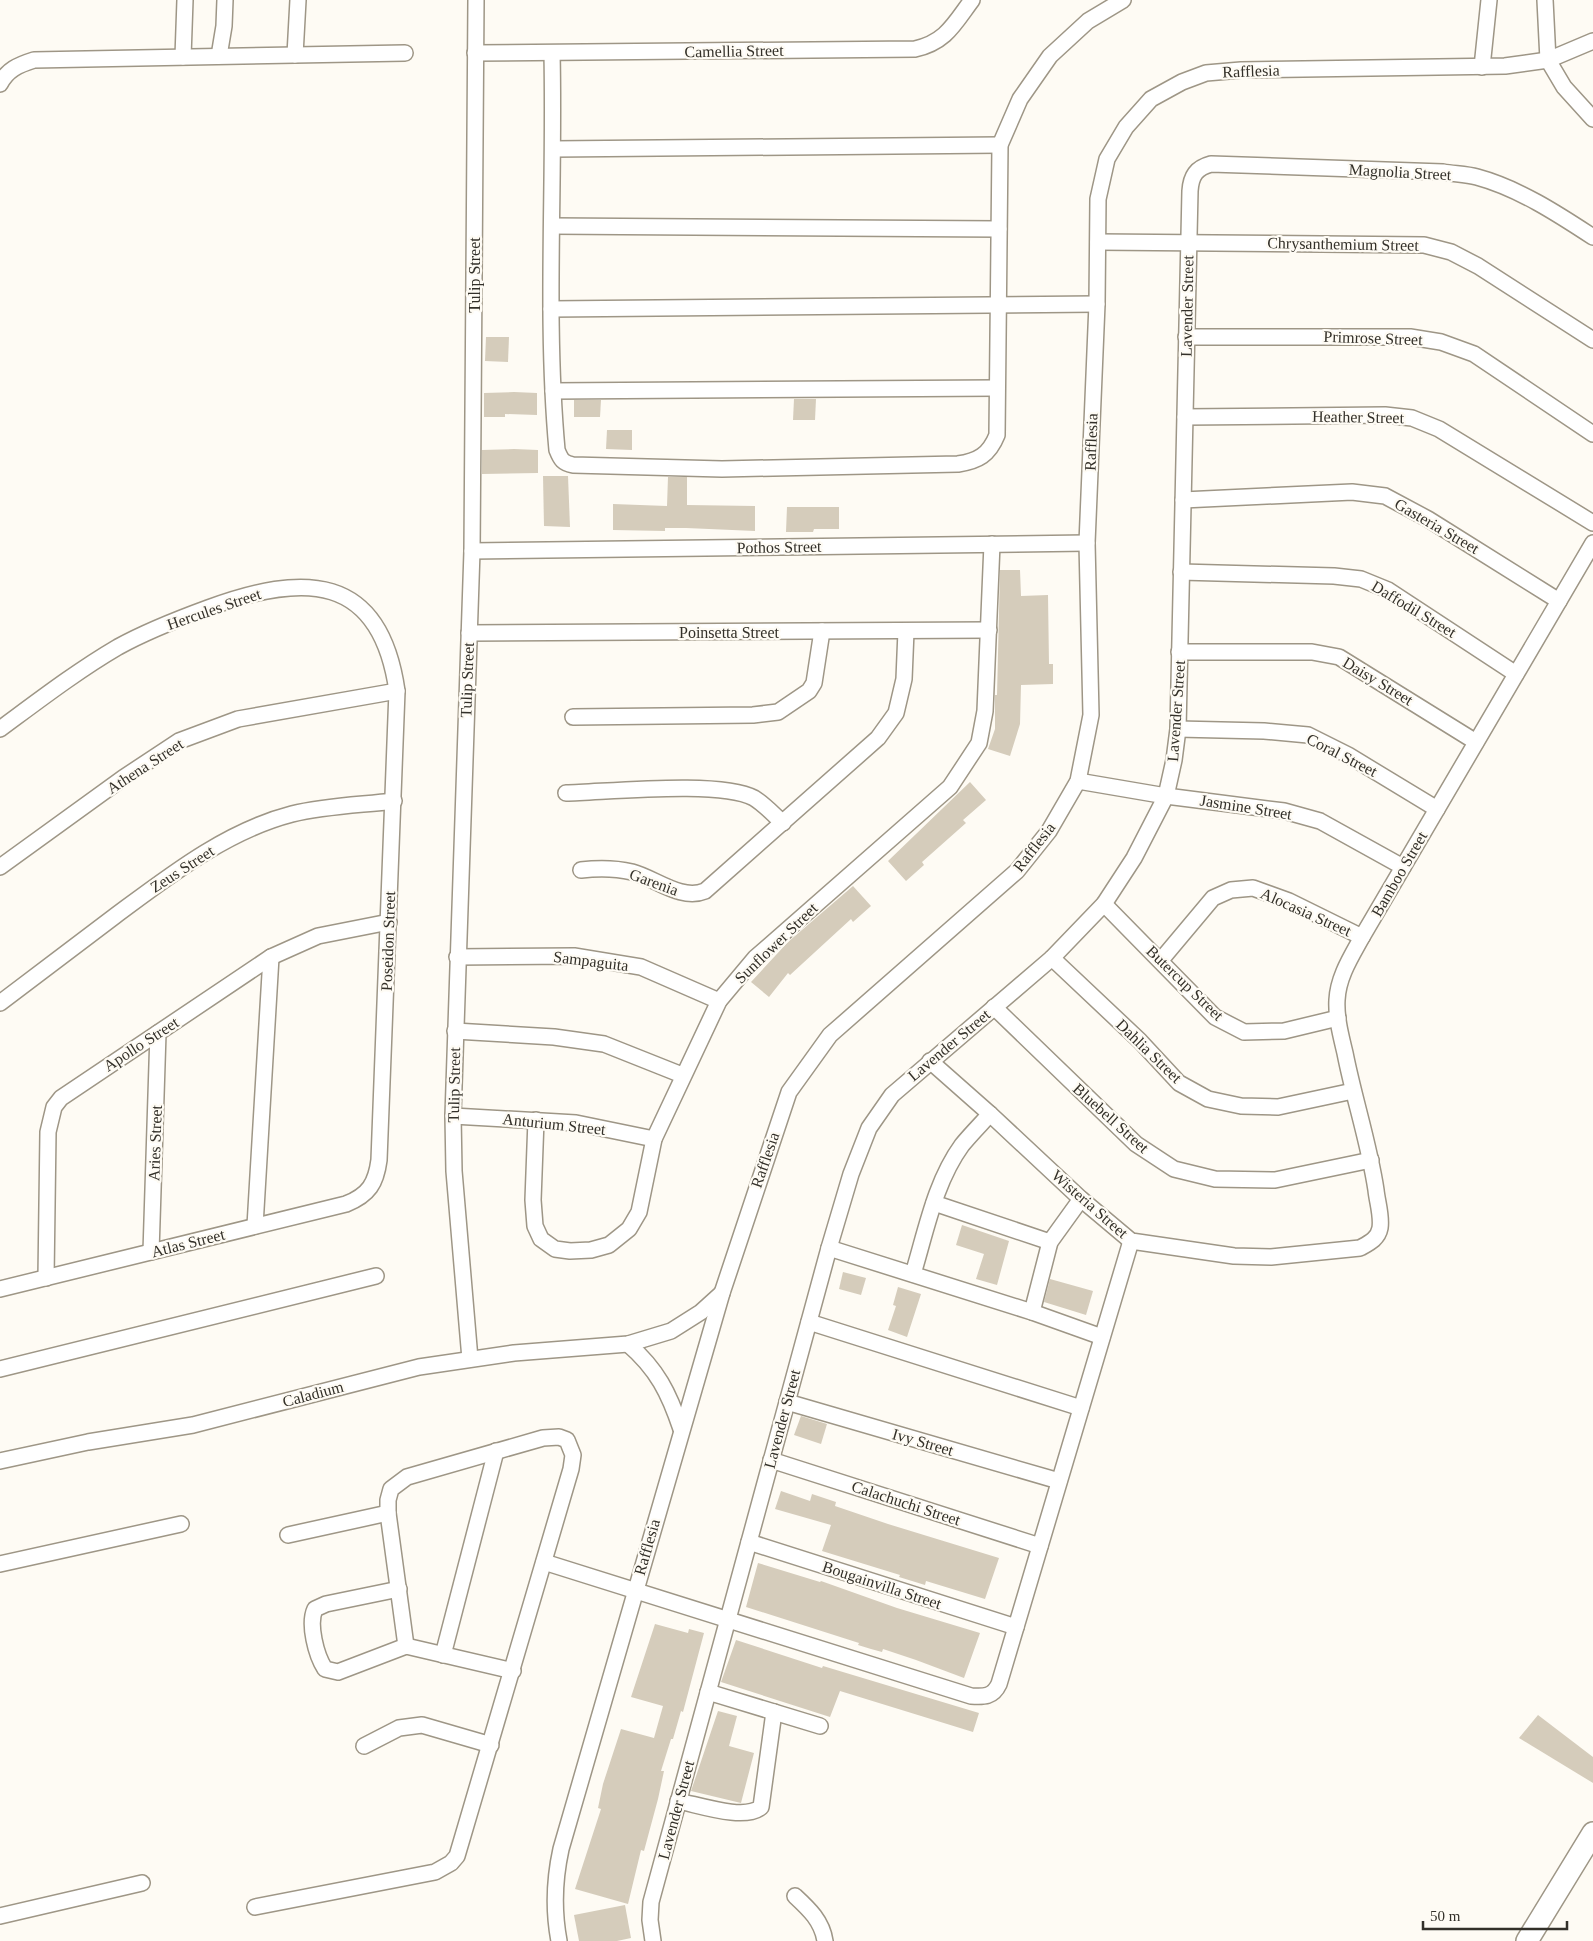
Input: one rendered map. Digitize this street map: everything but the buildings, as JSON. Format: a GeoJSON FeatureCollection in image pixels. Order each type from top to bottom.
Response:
{"type":"FeatureCollection","features":[{"type":"Feature","properties":{"kind":"street"},"geometry":{"type":"LineString","coordinates":[[183,57],[186,0]]}},
{"type":"Feature","properties":{"kind":"street"},"geometry":{"type":"LineString","coordinates":[[219,56],[224,26],[225,0]]}},
{"type":"Feature","properties":{"kind":"street"},"geometry":{"type":"LineString","coordinates":[[295,55],[298,0]]}},
{"type":"Feature","properties":{"kind":"street","name":"Tulip Street"},"geometry":{"type":"LineString","coordinates":[[470,1359],[454,1171],[453,1116],[454,1031],[472,551],[476,0]]}},
{"type":"Feature","properties":{"kind":"street","name":"Camellia Street"},"geometry":{"type":"LineString","coordinates":[[475,53],[552,54],[915,49],[931,45],[943,38],[972,0]]}},
{"type":"Feature","properties":{"kind":"street"},"geometry":{"type":"LineString","coordinates":[[1482,67],[1489,0]]}},
{"type":"Feature","properties":{"kind":"street"},"geometry":{"type":"LineString","coordinates":[[1545,0],[1548,60],[1564,87],[1593,118]]}},
{"type":"Feature","properties":{"kind":"street"},"geometry":{"type":"LineString","coordinates":[[552,54],[554,149],[551,309],[553,390],[557,450],[565,463],[722,469],[973,462],[985,455],[992,446],[996,435],[1000,145],[1020,99],[1050,56],[1088,21],[1117,1]]}},
{"type":"Feature","properties":{"kind":"street","name":"Rafflesia"},"geometry":{"type":"LineString","coordinates":[[559,1941],[554,1898],[559,1858],[722,1293],[789,1092],[830,1035],[1017,871],[1049,831],[1078,781],[1091,715],[1087,543],[1097,304],[1098,199],[1107,159],[1126,126],[1151,100],[1182,82],[1206,73],[1241,70],[1482,67],[1548,60],[1591,45]]}},
{"type":"Feature","properties":{"kind":"street"},"geometry":{"type":"LineString","coordinates":[[0,84],[6,74],[20,64],[34,60],[405,53]]}},
{"type":"Feature","properties":{"kind":"street"},"geometry":{"type":"LineString","coordinates":[[554,149],[1000,145]]}},
{"type":"Feature","properties":{"kind":"street","name":"Magnolia Street"},"geometry":{"type":"LineString","coordinates":[[1195,173],[1203,166],[1211,164],[1443,172],[1478,177],[1559,215],[1593,237]]}},
{"type":"Feature","properties":{"kind":"street","name":"Lavender Street"},"geometry":{"type":"LineString","coordinates":[[653,1941],[650,1920],[651,1902],[829,1248],[851,1174],[869,1128],[892,1095],[1052,958],[1104,904],[1134,858],[1166,796],[1174,760],[1178,729],[1188,242],[1190,191],[1195,173]]}},
{"type":"Feature","properties":{"kind":"street"},"geometry":{"type":"LineString","coordinates":[[552,226],[999,229]]}},
{"type":"Feature","properties":{"kind":"street","name":"Chrysanthemium Street"},"geometry":{"type":"LineString","coordinates":[[1098,242],[1424,245],[1451,252],[1478,266],[1593,340]]}},
{"type":"Feature","properties":{"kind":"street"},"geometry":{"type":"LineString","coordinates":[[551,309],[1097,304]]}},
{"type":"Feature","properties":{"kind":"street","name":"Primrose Street"},"geometry":{"type":"LineString","coordinates":[[1186,337],[1410,337],[1441,342],[1474,354],[1593,434]]}},
{"type":"Feature","properties":{"kind":"street"},"geometry":{"type":"LineString","coordinates":[[553,390],[997,388]]}},
{"type":"Feature","properties":{"kind":"street","name":"Heather Street"},"geometry":{"type":"LineString","coordinates":[[1185,417],[1385,415],[1412,418],[1439,429],[1593,523]]}},
{"type":"Feature","properties":{"kind":"street","name":"Gasteria Street"},"geometry":{"type":"LineString","coordinates":[[1183,500],[1352,492],[1386,496],[1428,519],[1559,600]]}},
{"type":"Feature","properties":{"kind":"street","name":"Pothos Street"},"geometry":{"type":"LineString","coordinates":[[472,551],[1087,543]]}},
{"type":"Feature","properties":{"kind":"street","name":"Bamboo Street"},"geometry":{"type":"LineString","coordinates":[[1377,1237],[1380,1227],[1371,1160],[1353,1091],[1338,1018],[1338,988],[1342,975],[1362,937],[1593,543]]}},
{"type":"Feature","properties":{"kind":"street","name":"Sunflower Street"},"geometry":{"type":"LineString","coordinates":[[536,1120],[533,1200],[535,1226],[541,1239],[555,1249],[591,1250],[609,1245],[629,1229],[639,1212],[654,1139],[682,1075],[719,1001],[755,958],[950,787],[979,743],[985,711],[992,544]]}},
{"type":"Feature","properties":{"kind":"street","name":"Daffodil Street"},"geometry":{"type":"LineString","coordinates":[[1181,572],[1334,576],[1361,579],[1388,590],[1516,674]]}},
{"type":"Feature","properties":{"kind":"street","name":"Hercules Street"},"geometry":{"type":"LineString","coordinates":[[0,729],[66,681],[118,647],[173,621],[232,599],[290,587],[312,587],[334,592],[367,615],[389,650],[397,692]]}},
{"type":"Feature","properties":{"kind":"street","name":"Poinsetta Street"},"geometry":{"type":"LineString","coordinates":[[469,633],[989,630]]}},
{"type":"Feature","properties":{"kind":"street"},"geometry":{"type":"LineString","coordinates":[[573,717],[753,715],[778,712],[809,691],[814,682],[822,631]]}},
{"type":"Feature","properties":{"kind":"street"},"geometry":{"type":"LineString","coordinates":[[566,793],[706,788],[735,791],[754,798],[782,823],[878,738],[896,713],[904,679],[906,631]]}},
{"type":"Feature","properties":{"kind":"street","name":"Daisy Street"},"geometry":{"type":"LineString","coordinates":[[1179,652],[1312,652],[1339,657],[1476,742]]}},
{"type":"Feature","properties":{"kind":"street","name":"Poseidon Street"},"geometry":{"type":"LineString","coordinates":[[371,1188],[379,1160],[397,692]]}},
{"type":"Feature","properties":{"kind":"street","name":"Athena Street"},"geometry":{"type":"LineString","coordinates":[[0,867],[123,778],[179,741],[238,719],[397,692]]}},
{"type":"Feature","properties":{"kind":"street","name":"Coral Street"},"geometry":{"type":"LineString","coordinates":[[1178,729],[1264,731],[1308,735],[1348,755],[1437,809]]}},
{"type":"Feature","properties":{"kind":"street","name":"Jasmine Street"},"geometry":{"type":"LineString","coordinates":[[1078,781],[1166,796],[1284,811],[1320,821],[1403,867]]}},
{"type":"Feature","properties":{"kind":"street","name":"Zeus Street"},"geometry":{"type":"LineString","coordinates":[[0,1003],[162,881],[216,846],[253,827],[292,814],[332,807],[394,802]]}},
{"type":"Feature","properties":{"kind":"street","name":"Garenia"},"geometry":{"type":"LineString","coordinates":[[581,870],[603,868],[631,872],[682,893],[698,894],[705,891],[782,823]]}},
{"type":"Feature","properties":{"kind":"street","name":"Alocasia Street"},"geometry":{"type":"LineString","coordinates":[[1161,960],[1213,898],[1231,890],[1253,888],[1289,901],[1362,937]]}},
{"type":"Feature","properties":{"kind":"street","name":"Butercup Street"},"geometry":{"type":"LineString","coordinates":[[1104,904],[1215,1017],[1244,1032],[1284,1032],[1338,1018]]}},
{"type":"Feature","properties":{"kind":"street","name":"Apollo Street"},"geometry":{"type":"LineString","coordinates":[[46,1278],[48,1132],[54,1108],[61,1098],[270,957],[318,936],[389,922]]}},
{"type":"Feature","properties":{"kind":"street","name":"Sampaguita"},"geometry":{"type":"LineString","coordinates":[[457,956],[574,956],[642,968],[719,1001]]}},
{"type":"Feature","properties":{"kind":"street"},"geometry":{"type":"LineString","coordinates":[[255,1226],[270,957]]}},
{"type":"Feature","properties":{"kind":"street","name":"Dahlia Street"},"geometry":{"type":"LineString","coordinates":[[1052,958],[1179,1082],[1208,1099],[1241,1106],[1278,1107],[1353,1091]]}},
{"type":"Feature","properties":{"kind":"street","name":"Bluebell Street"},"geometry":{"type":"LineString","coordinates":[[994,1007],[1136,1144],[1174,1169],[1216,1179],[1275,1180],[1371,1160]]}},
{"type":"Feature","properties":{"kind":"street"},"geometry":{"type":"LineString","coordinates":[[454,1031],[554,1037],[604,1044],[682,1075]]}},
{"type":"Feature","properties":{"kind":"street","name":"Aries Street"},"geometry":{"type":"LineString","coordinates":[[151,1252],[158,1034]]}},
{"type":"Feature","properties":{"kind":"street","name":"Wisteria Street"},"geometry":{"type":"LineString","coordinates":[[930,1061],[1081,1199],[1131,1241],[1234,1256],[1271,1257],[1360,1248],[1377,1237]]}},
{"type":"Feature","properties":{"kind":"street"},"geometry":{"type":"LineString","coordinates":[[913,1274],[934,1204],[951,1164],[962,1145],[990,1114]]}},
{"type":"Feature","properties":{"kind":"street","name":"Anturium Street"},"geometry":{"type":"LineString","coordinates":[[453,1116],[576,1123],[654,1139]]}},
{"type":"Feature","properties":{"kind":"street","name":"Atlas Street"},"geometry":{"type":"LineString","coordinates":[[0,1289],[346,1204],[358,1199],[371,1188]]}},
{"type":"Feature","properties":{"kind":"street"},"geometry":{"type":"LineString","coordinates":[[1032,1312],[1050,1242],[1081,1199]]}},
{"type":"Feature","properties":{"kind":"street"},"geometry":{"type":"LineString","coordinates":[[934,1204],[1050,1242]]}},
{"type":"Feature","properties":{"kind":"street"},"geometry":{"type":"LineString","coordinates":[[544,1562],[971,1696],[982,1697],[996,1691],[1131,1241]]}},
{"type":"Feature","properties":{"kind":"street"},"geometry":{"type":"LineString","coordinates":[[829,1248],[1032,1312],[1102,1337]]}},
{"type":"Feature","properties":{"kind":"street"},"geometry":{"type":"LineString","coordinates":[[0,1369],[376,1276]]}},
{"type":"Feature","properties":{"kind":"street","name":"Caladium"},"geometry":{"type":"LineString","coordinates":[[0,1461],[88,1442],[194,1424],[381,1376],[470,1359],[560,1348],[628,1344],[671,1331],[701,1312],[722,1293]]}},
{"type":"Feature","properties":{"kind":"street"},"geometry":{"type":"LineString","coordinates":[[809,1322],[1081,1408]]}},
{"type":"Feature","properties":{"kind":"street"},"geometry":{"type":"LineString","coordinates":[[628,1344],[644,1358],[656,1373],[682,1429]]}},
{"type":"Feature","properties":{"kind":"street","name":"Ivy Street"},"geometry":{"type":"LineString","coordinates":[[787,1402],[1059,1481]]}},
{"type":"Feature","properties":{"kind":"street"},"geometry":{"type":"LineString","coordinates":[[255,1907],[422,1875],[443,1868],[457,1856],[571,1469],[573,1455],[568,1440],[559,1437],[543,1438],[496,1451],[407,1476],[391,1489],[388,1500],[388,1512],[406,1646]]}},
{"type":"Feature","properties":{"kind":"street"},"geometry":{"type":"LineString","coordinates":[[443,1654],[496,1451]]}},
{"type":"Feature","properties":{"kind":"street","name":"Calachuchi Street"},"geometry":{"type":"LineString","coordinates":[[771,1460],[1040,1546]]}},
{"type":"Feature","properties":{"kind":"street"},"geometry":{"type":"LineString","coordinates":[[288,1535],[388,1512]]}},
{"type":"Feature","properties":{"kind":"street"},"geometry":{"type":"LineString","coordinates":[[0,1564],[181,1524]]}},
{"type":"Feature","properties":{"kind":"street","name":"Bougainvilla Street"},"geometry":{"type":"LineString","coordinates":[[749,1542],[1016,1627]]}},
{"type":"Feature","properties":{"kind":"street"},"geometry":{"type":"LineString","coordinates":[[399,1589],[319,1606],[315,1609],[312,1620],[320,1661],[324,1669],[330,1672],[346,1670],[406,1646],[512,1671]]}},
{"type":"Feature","properties":{"kind":"street"},"geometry":{"type":"LineString","coordinates":[[708,1692],[820,1726]]}},
{"type":"Feature","properties":{"kind":"street"},"geometry":{"type":"LineString","coordinates":[[678,1801],[742,1814],[756,1811],[761,1807],[774,1712]]}},
{"type":"Feature","properties":{"kind":"street"},"geometry":{"type":"LineString","coordinates":[[364,1746],[399,1728],[422,1725],[491,1745]]}},
{"type":"Feature","properties":{"kind":"street"},"geometry":{"type":"LineString","coordinates":[[1527,1941],[1593,1833]]}},
{"type":"Feature","properties":{"kind":"street"},"geometry":{"type":"LineString","coordinates":[[0,1916],[142,1883]]}},
{"type":"Feature","properties":{"kind":"street"},"geometry":{"type":"LineString","coordinates":[[795,1896],[814,1915],[824,1932],[826,1941]]}}]}
